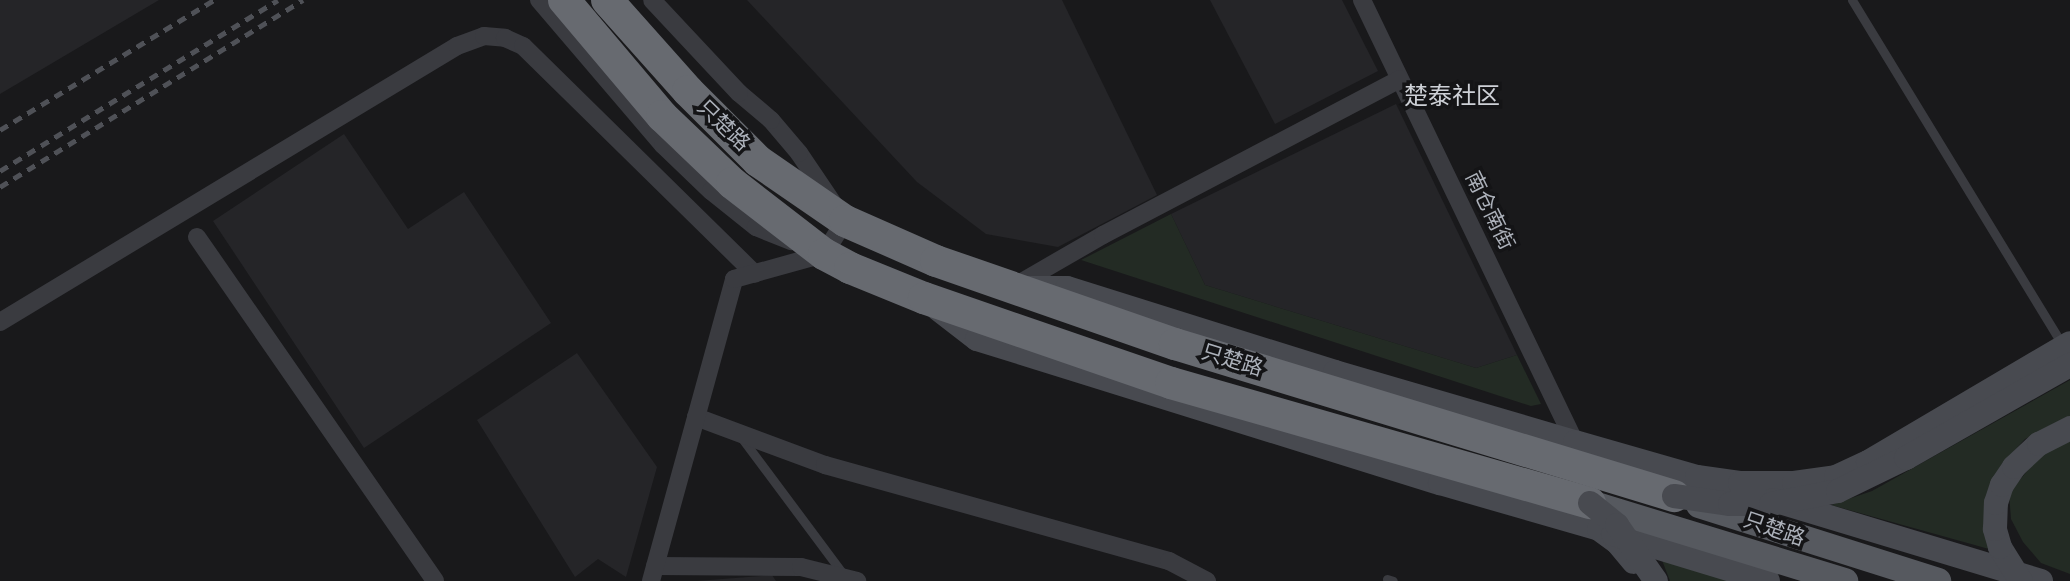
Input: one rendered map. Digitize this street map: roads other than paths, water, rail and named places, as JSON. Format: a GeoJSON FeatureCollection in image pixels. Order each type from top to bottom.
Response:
{"type":"FeatureCollection","features":[{"type":"Feature","properties":{"kind":"highway","name":"只楚路"},"geometry":{"type":"LineString","coordinates":[[564,0],[672,125],[732,183],[824,254],[924,298],[1171,383],[1374,440],[1595,516]]}},
{"type":"Feature","properties":{"kind":"highway","name":"只楚路"},"geometry":{"type":"LineString","coordinates":[[607,0],[688,91],[758,160],[845,221],[936,261],[1175,344],[1385,408],[1685,487]]}},
{"type":"Feature","properties":{"kind":"main road"},"geometry":{"type":"LineString","coordinates":[[1009,288],[1067,288],[1335,372],[1575,442],[1730,503],[1771,504],[1838,491],[1869,478],[2068,351]]}},
{"type":"Feature","properties":{"kind":"main road"},"geometry":{"type":"LineString","coordinates":[[924,298],[978,339],[1428,480],[1595,516],[1769,581]]}},
{"type":"Feature","properties":{"kind":"main road"},"geometry":{"type":"LineString","coordinates":[[2021,581],[2000,547],[1995,529],[1996,503],[2002,485],[2014,467],[2039,444],[2070,428]]}},
{"type":"Feature","properties":{"kind":"main road"},"geometry":{"type":"LineString","coordinates":[[1685,487],[2041,581]]}},
{"type":"Feature","properties":{"kind":"main road","name":"只楚路"},"geometry":{"type":"LineString","coordinates":[[1685,487],[1938,581]]}},
{"type":"Feature","properties":{"kind":"main road"},"geometry":{"type":"LineString","coordinates":[[1595,516],[1637,565],[1644,581]]}},
{"type":"Feature","properties":{"kind":"main road"},"geometry":{"type":"LineString","coordinates":[[1595,516],[1616,525],[1656,581]]}},
{"type":"Feature","properties":{"kind":"main road","name":"只楚路"},"geometry":{"type":"LineString","coordinates":[[1595,516],[1845,581]]}},
{"type":"Feature","properties":{"kind":"street"},"geometry":{"type":"LineString","coordinates":[[538,0],[663,145],[711,191],[756,227],[824,254]]}},
{"type":"Feature","properties":{"kind":"street"},"geometry":{"type":"LineString","coordinates":[[652,0],[720,75],[778,129],[807,164],[845,221],[824,254],[734,279],[653,574],[801,567],[851,580]]}},
{"type":"Feature","properties":{"kind":"street","name":"南仓南街"},"geometry":{"type":"LineString","coordinates":[[1362,0],[1575,442]]}},
{"type":"Feature","properties":{"kind":"street"},"geometry":{"type":"LineString","coordinates":[[0,321],[457,46],[484,36],[505,38],[523,46],[755,274]]}},
{"type":"Feature","properties":{"kind":"street"},"geometry":{"type":"LineString","coordinates":[[1009,288],[1103,235],[1400,79]]}},
{"type":"Feature","properties":{"kind":"street"},"geometry":{"type":"LineString","coordinates":[[197,237],[435,581]]}},
{"type":"Feature","properties":{"kind":"street"},"geometry":{"type":"LineString","coordinates":[[696,417],[825,465],[1169,561],[1208,581]]}},
{"type":"Feature","properties":{"kind":"lane"},"geometry":{"type":"LineString","coordinates":[[1852,0],[2068,351]]}},
{"type":"Feature","properties":{"kind":"lane"},"geometry":{"type":"LineString","coordinates":[[738,432],[851,580]]}},
{"type":"Feature","properties":{"kind":"railway"},"geometry":{"type":"LineString","coordinates":[[0,130],[214,0]]}},
{"type":"Feature","properties":{"kind":"railway"},"geometry":{"type":"LineString","coordinates":[[0,171],[278,0]]}},
{"type":"Feature","properties":{"kind":"railway"},"geometry":{"type":"LineString","coordinates":[[0,187],[303,0]]}},
{"type":"Feature","properties":{"kind":"district","name":"楚泰社区"},"geometry":{"type":"Point","coordinates":[1452,97]}}]}
